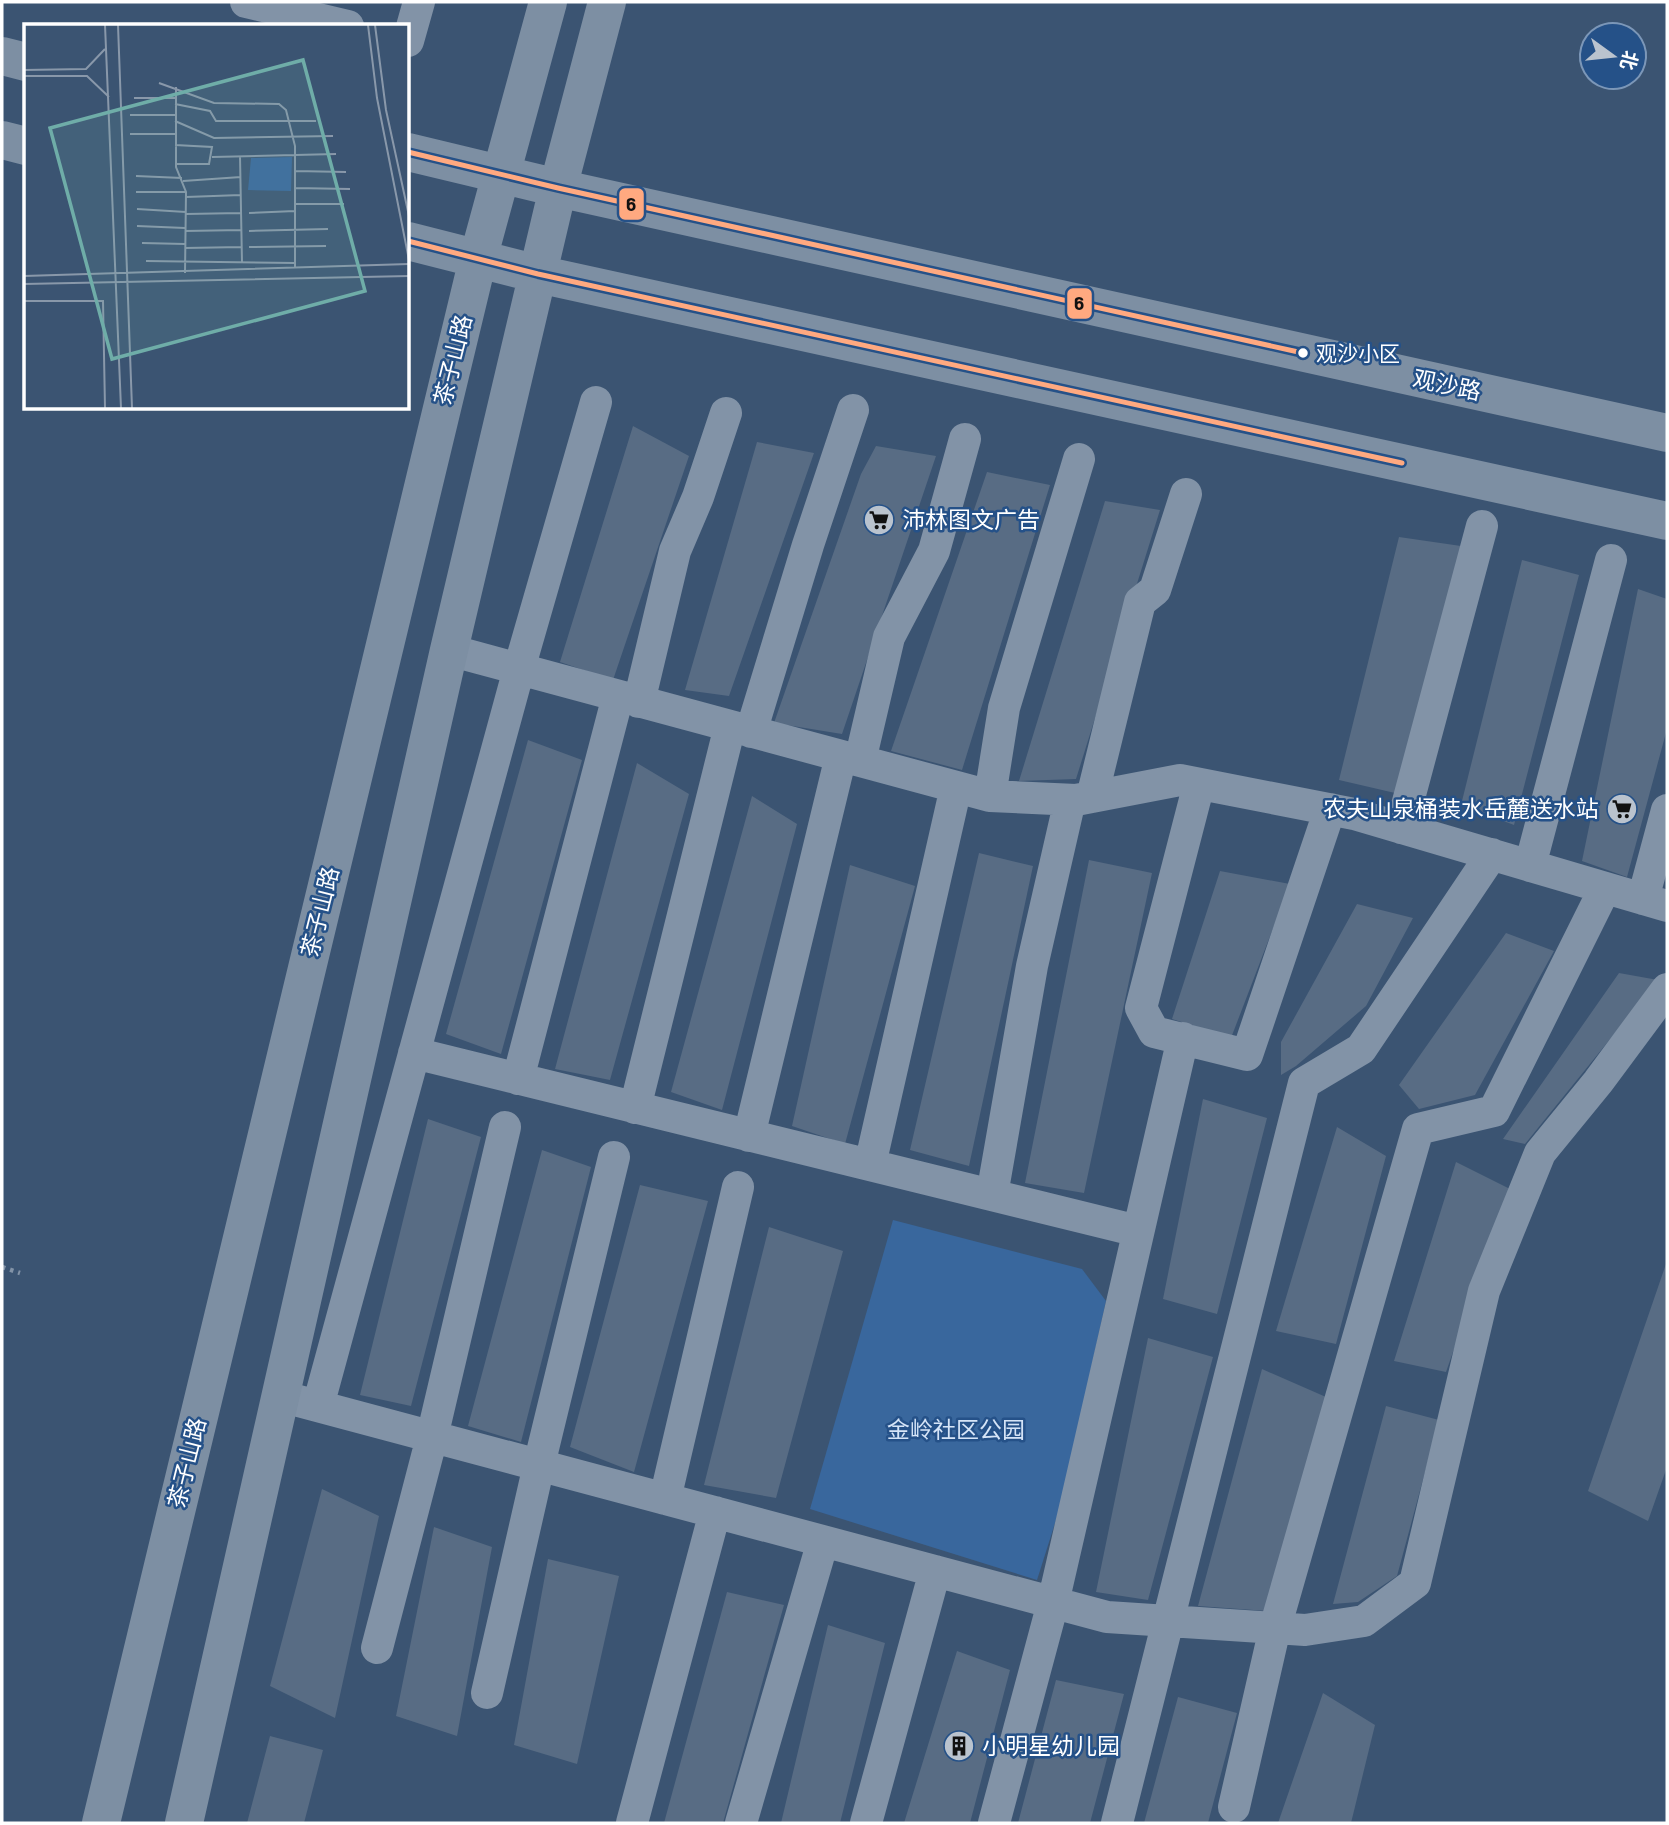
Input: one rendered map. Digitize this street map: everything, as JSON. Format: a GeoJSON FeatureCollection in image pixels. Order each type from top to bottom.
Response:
{"type":"FeatureCollection","features":[{"type":"Feature","properties":{"kind":"main road","name":"茶子山路"},"geometry":{"type":"LineString","coordinates":[[101,1823],[499,173],[548,2]]}},
{"type":"Feature","properties":{"kind":"main road"},"geometry":{"type":"LineString","coordinates":[[184,1823],[449,650],[558,188],[607,2]]}},
{"type":"Feature","properties":{"kind":"main road"},"geometry":{"type":"LineString","coordinates":[[2,56],[24,62]]}},
{"type":"Feature","properties":{"kind":"main road"},"geometry":{"type":"LineString","coordinates":[[2,140],[24,146]]}},
{"type":"Feature","properties":{"kind":"main road","name":"观沙路"},"geometry":{"type":"LineString","coordinates":[[410,152],[558,188],[1667,433]]}},
{"type":"Feature","properties":{"kind":"main road"},"geometry":{"type":"LineString","coordinates":[[410,242],[538,274],[1667,521]]}},
{"type":"Feature","properties":{"kind":"street"},"geometry":{"type":"LineString","coordinates":[[246,2],[340,24]]}},
{"type":"Feature","properties":{"kind":"street"},"geometry":{"type":"LineString","coordinates":[[410,34],[419,2]]}},
{"type":"Feature","properties":{"kind":"street"},"geometry":{"type":"LineString","coordinates":[[318,1406],[519,669],[596,402]]}},
{"type":"Feature","properties":{"kind":"street"},"geometry":{"type":"LineString","coordinates":[[635,1108],[741,729],[808,545],[853,410]]}},
{"type":"Feature","properties":{"kind":"street"},"geometry":{"type":"LineString","coordinates":[[518,1079],[628,699],[674,551],[698,497],[726,413]]}},
{"type":"Feature","properties":{"kind":"street"},"geometry":{"type":"LineString","coordinates":[[749,1136],[850,759],[889,637],[934,551],[965,439]]}},
{"type":"Feature","properties":{"kind":"street"},"geometry":{"type":"LineString","coordinates":[[990,796],[1003,708],[1079,459]]}},
{"type":"Feature","properties":{"kind":"street"},"geometry":{"type":"LineString","coordinates":[[992,1195],[1032,966],[1140,602],[1155,590],[1186,494]]}},
{"type":"Feature","properties":{"kind":"street"},"geometry":{"type":"LineString","coordinates":[[1401,828],[1482,526]]}},
{"type":"Feature","properties":{"kind":"street"},"geometry":{"type":"LineString","coordinates":[[1530,866],[1611,560]]}},
{"type":"Feature","properties":{"kind":"street"},"geometry":{"type":"LineString","coordinates":[[449,650],[990,796],[1081,799],[1180,780],[1330,809],[1655,902],[1667,810]]}},
{"type":"Feature","properties":{"kind":"street"},"geometry":{"type":"LineString","coordinates":[[1199,784],[1141,1008],[1154,1032],[1247,1055],[1330,809]]}},
{"type":"Feature","properties":{"kind":"street"},"geometry":{"type":"LineString","coordinates":[[870,1165],[956,787]]}},
{"type":"Feature","properties":{"kind":"street"},"geometry":{"type":"LineString","coordinates":[[1117,1823],[1304,1083],[1361,1049],[1492,854]]}},
{"type":"Feature","properties":{"kind":"street"},"geometry":{"type":"LineString","coordinates":[[1234,1807],[1275,1628],[1418,1129],[1494,1111],[1605,888]]}},
{"type":"Feature","properties":{"kind":"street"},"geometry":{"type":"LineString","coordinates":[[280,1396],[1107,1617],[1305,1630],[1364,1621],[1415,1583],[1484,1291],[1540,1153],[1598,1082],[1667,989]]}},
{"type":"Feature","properties":{"kind":"street"},"geometry":{"type":"LineString","coordinates":[[994,1823],[1053,1602],[1183,1038]]}},
{"type":"Feature","properties":{"kind":"street"},"geometry":{"type":"LineString","coordinates":[[414,1054],[1139,1231]]}},
{"type":"Feature","properties":{"kind":"street"},"geometry":{"type":"LineString","coordinates":[[377,1648],[432,1437],[505,1126]]}},
{"type":"Feature","properties":{"kind":"street"},"geometry":{"type":"LineString","coordinates":[[487,1693],[614,1157]]}},
{"type":"Feature","properties":{"kind":"street"},"geometry":{"type":"LineString","coordinates":[[664,1499],[738,1187]]}},
{"type":"Feature","properties":{"kind":"street"},"geometry":{"type":"LineString","coordinates":[[632,1823],[715,1512]]}},
{"type":"Feature","properties":{"kind":"street"},"geometry":{"type":"LineString","coordinates":[[741,1823],[823,1541]]}},
{"type":"Feature","properties":{"kind":"street"},"geometry":{"type":"LineString","coordinates":[[866,1823],[935,1571]]}},
{"type":"Feature","properties":{"kind":"path"},"geometry":{"type":"LineString","coordinates":[[2,1267],[20,1273]]}},
{"type":"Feature","properties":{"kind":"green space","name":"金岭社区公园"},"geometry":{"type":"Polygon","coordinates":[[[893,1220],[1082,1269],[1106,1301],[1062,1501],[1037,1580],[810,1509],[893,1220]]]}},
{"type":"Feature","properties":{"kind":"building"},"geometry":{"type":"Polygon","coordinates":[[[633,426],[689,456],[613,680],[560,662],[633,426]]]}},
{"type":"Feature","properties":{"kind":"building"},"geometry":{"type":"Polygon","coordinates":[[[757,442],[814,453],[729,696],[685,690],[757,442]]]}},
{"type":"Feature","properties":{"kind":"building"},"geometry":{"type":"Polygon","coordinates":[[[876,446],[936,456],[842,734],[774,723],[861,474],[876,446]]]}},
{"type":"Feature","properties":{"kind":"building"},"geometry":{"type":"Polygon","coordinates":[[[987,472],[1050,485],[962,770],[891,751],[987,472]]]}},
{"type":"Feature","properties":{"kind":"building"},"geometry":{"type":"Polygon","coordinates":[[[1105,501],[1160,510],[1076,779],[1019,781],[1105,501]]]}},
{"type":"Feature","properties":{"kind":"building"},"geometry":{"type":"Polygon","coordinates":[[[1399,537],[1461,546],[1395,793],[1339,780],[1399,537]]]}},
{"type":"Feature","properties":{"kind":"building"},"geometry":{"type":"Polygon","coordinates":[[[1522,560],[1579,575],[1514,825],[1461,805],[1522,560]]]}},
{"type":"Feature","properties":{"kind":"building"},"geometry":{"type":"Polygon","coordinates":[[[1638,589],[1667,599],[1667,729],[1627,877],[1582,861],[1638,589]]]}},
{"type":"Feature","properties":{"kind":"building"},"geometry":{"type":"Polygon","coordinates":[[[528,740],[582,760],[501,1054],[446,1034],[528,740]]]}},
{"type":"Feature","properties":{"kind":"building"},"geometry":{"type":"Polygon","coordinates":[[[637,763],[689,794],[610,1080],[555,1069],[637,763]]]}},
{"type":"Feature","properties":{"kind":"building"},"geometry":{"type":"Polygon","coordinates":[[[752,796],[797,824],[722,1110],[671,1092],[752,796]]]}},
{"type":"Feature","properties":{"kind":"building"},"geometry":{"type":"Polygon","coordinates":[[[979,853],[1033,866],[969,1166],[910,1150],[979,853]]]}},
{"type":"Feature","properties":{"kind":"building"},"geometry":{"type":"Polygon","coordinates":[[[1089,860],[1152,873],[1084,1193],[1025,1183],[1089,860]]]}},
{"type":"Feature","properties":{"kind":"building"},"geometry":{"type":"Polygon","coordinates":[[[850,865],[915,886],[845,1144],[792,1126],[850,865]]]}},
{"type":"Feature","properties":{"kind":"building"},"geometry":{"type":"Polygon","coordinates":[[[1220,871],[1290,884],[1231,1038],[1172,1019],[1220,871]]]}},
{"type":"Feature","properties":{"kind":"building"},"geometry":{"type":"Polygon","coordinates":[[[1357,904],[1413,918],[1366,1006],[1296,1066],[1281,1075],[1281,1042],[1357,904]]]}},
{"type":"Feature","properties":{"kind":"building"},"geometry":{"type":"Polygon","coordinates":[[[1506,933],[1554,951],[1475,1095],[1419,1109],[1399,1085],[1506,933]]]}},
{"type":"Feature","properties":{"kind":"building"},"geometry":{"type":"Polygon","coordinates":[[[1619,973],[1658,980],[1525,1144],[1503,1139],[1619,973]]]}},
{"type":"Feature","properties":{"kind":"building"},"geometry":{"type":"Polygon","coordinates":[[[1203,1099],[1267,1118],[1217,1314],[1163,1299],[1203,1099]]]}},
{"type":"Feature","properties":{"kind":"building"},"geometry":{"type":"Polygon","coordinates":[[[428,1119],[481,1137],[411,1406],[360,1395],[428,1119]]]}},
{"type":"Feature","properties":{"kind":"building"},"geometry":{"type":"Polygon","coordinates":[[[1337,1127],[1386,1156],[1336,1344],[1276,1331],[1337,1127]]]}},
{"type":"Feature","properties":{"kind":"building"},"geometry":{"type":"Polygon","coordinates":[[[542,1150],[591,1167],[521,1442],[468,1426],[542,1150]]]}},
{"type":"Feature","properties":{"kind":"building"},"geometry":{"type":"Polygon","coordinates":[[[1456,1162],[1510,1189],[1446,1372],[1394,1361],[1456,1162]]]}},
{"type":"Feature","properties":{"kind":"building"},"geometry":{"type":"Polygon","coordinates":[[[640,1185],[708,1201],[634,1472],[570,1447],[640,1185]]]}},
{"type":"Feature","properties":{"kind":"building"},"geometry":{"type":"Polygon","coordinates":[[[769,1227],[843,1251],[776,1498],[704,1485],[769,1227]]]}},
{"type":"Feature","properties":{"kind":"building"},"geometry":{"type":"Polygon","coordinates":[[[1667,1261],[1667,1467],[1648,1521],[1588,1491],[1667,1261]]]}},
{"type":"Feature","properties":{"kind":"building"},"geometry":{"type":"Polygon","coordinates":[[[1148,1338],[1213,1357],[1148,1600],[1096,1592],[1148,1338]]]}},
{"type":"Feature","properties":{"kind":"building"},"geometry":{"type":"Polygon","coordinates":[[[1262,1369],[1326,1397],[1267,1611],[1198,1606],[1262,1369]]]}},
{"type":"Feature","properties":{"kind":"building"},"geometry":{"type":"Polygon","coordinates":[[[1386,1406],[1439,1420],[1397,1576],[1358,1602],[1333,1604],[1386,1406]]]}},
{"type":"Feature","properties":{"kind":"building"},"geometry":{"type":"Polygon","coordinates":[[[322,1489],[379,1516],[335,1718],[270,1686],[322,1489]]]}},
{"type":"Feature","properties":{"kind":"building"},"geometry":{"type":"Polygon","coordinates":[[[434,1527],[492,1547],[457,1736],[396,1716],[434,1527]]]}},
{"type":"Feature","properties":{"kind":"building"},"geometry":{"type":"Polygon","coordinates":[[[548,1559],[619,1576],[577,1764],[514,1745],[548,1559]]]}},
{"type":"Feature","properties":{"kind":"building"},"geometry":{"type":"Polygon","coordinates":[[[727,1592],[784,1605],[723,1823],[664,1823],[727,1592]]]}},
{"type":"Feature","properties":{"kind":"building"},"geometry":{"type":"Polygon","coordinates":[[[828,1625],[885,1643],[840,1823],[781,1823],[828,1625]]]}},
{"type":"Feature","properties":{"kind":"building","name":"小明星幼儿园"},"geometry":{"type":"Polygon","coordinates":[[[957,1651],[1010,1670],[970,1823],[904,1823],[957,1651]]]}},
{"type":"Feature","properties":{"kind":"building"},"geometry":{"type":"Polygon","coordinates":[[[1056,1680],[1124,1694],[1090,1823],[1018,1823],[1056,1680]]]}},
{"type":"Feature","properties":{"kind":"building"},"geometry":{"type":"Polygon","coordinates":[[[1323,1693],[1375,1725],[1351,1823],[1278,1823],[1323,1693]]]}},
{"type":"Feature","properties":{"kind":"building"},"geometry":{"type":"Polygon","coordinates":[[[1178,1697],[1237,1713],[1208,1823],[1144,1823],[1178,1697]]]}},
{"type":"Feature","properties":{"kind":"building"},"geometry":{"type":"Polygon","coordinates":[[[270,1736],[323,1750],[304,1823],[247,1823],[270,1736]]]}},
{"type":"Feature","properties":{"kind":"transit line","name":"6"},"geometry":{"type":"LineString","coordinates":[[410,152],[558,188],[1303,353]]}},
{"type":"Feature","properties":{"kind":"transit line","name":"6"},"geometry":{"type":"LineString","coordinates":[[410,242],[538,274],[1402,463]]}},
{"type":"Feature","properties":{"kind":"place","name":"观沙小区"},"geometry":{"type":"Point","coordinates":[1303,353]}},
{"type":"Feature","properties":{"kind":"place","name":"沛林图文广告"},"geometry":{"type":"Point","coordinates":[879,520]}},
{"type":"Feature","properties":{"kind":"place","name":"农夫山泉桶装水岳麓送水站"},"geometry":{"type":"Point","coordinates":[1622,809]}},
{"type":"Feature","properties":{"kind":"place","name":"小明星幼儿园"},"geometry":{"type":"Point","coordinates":[959,1746]}}]}
